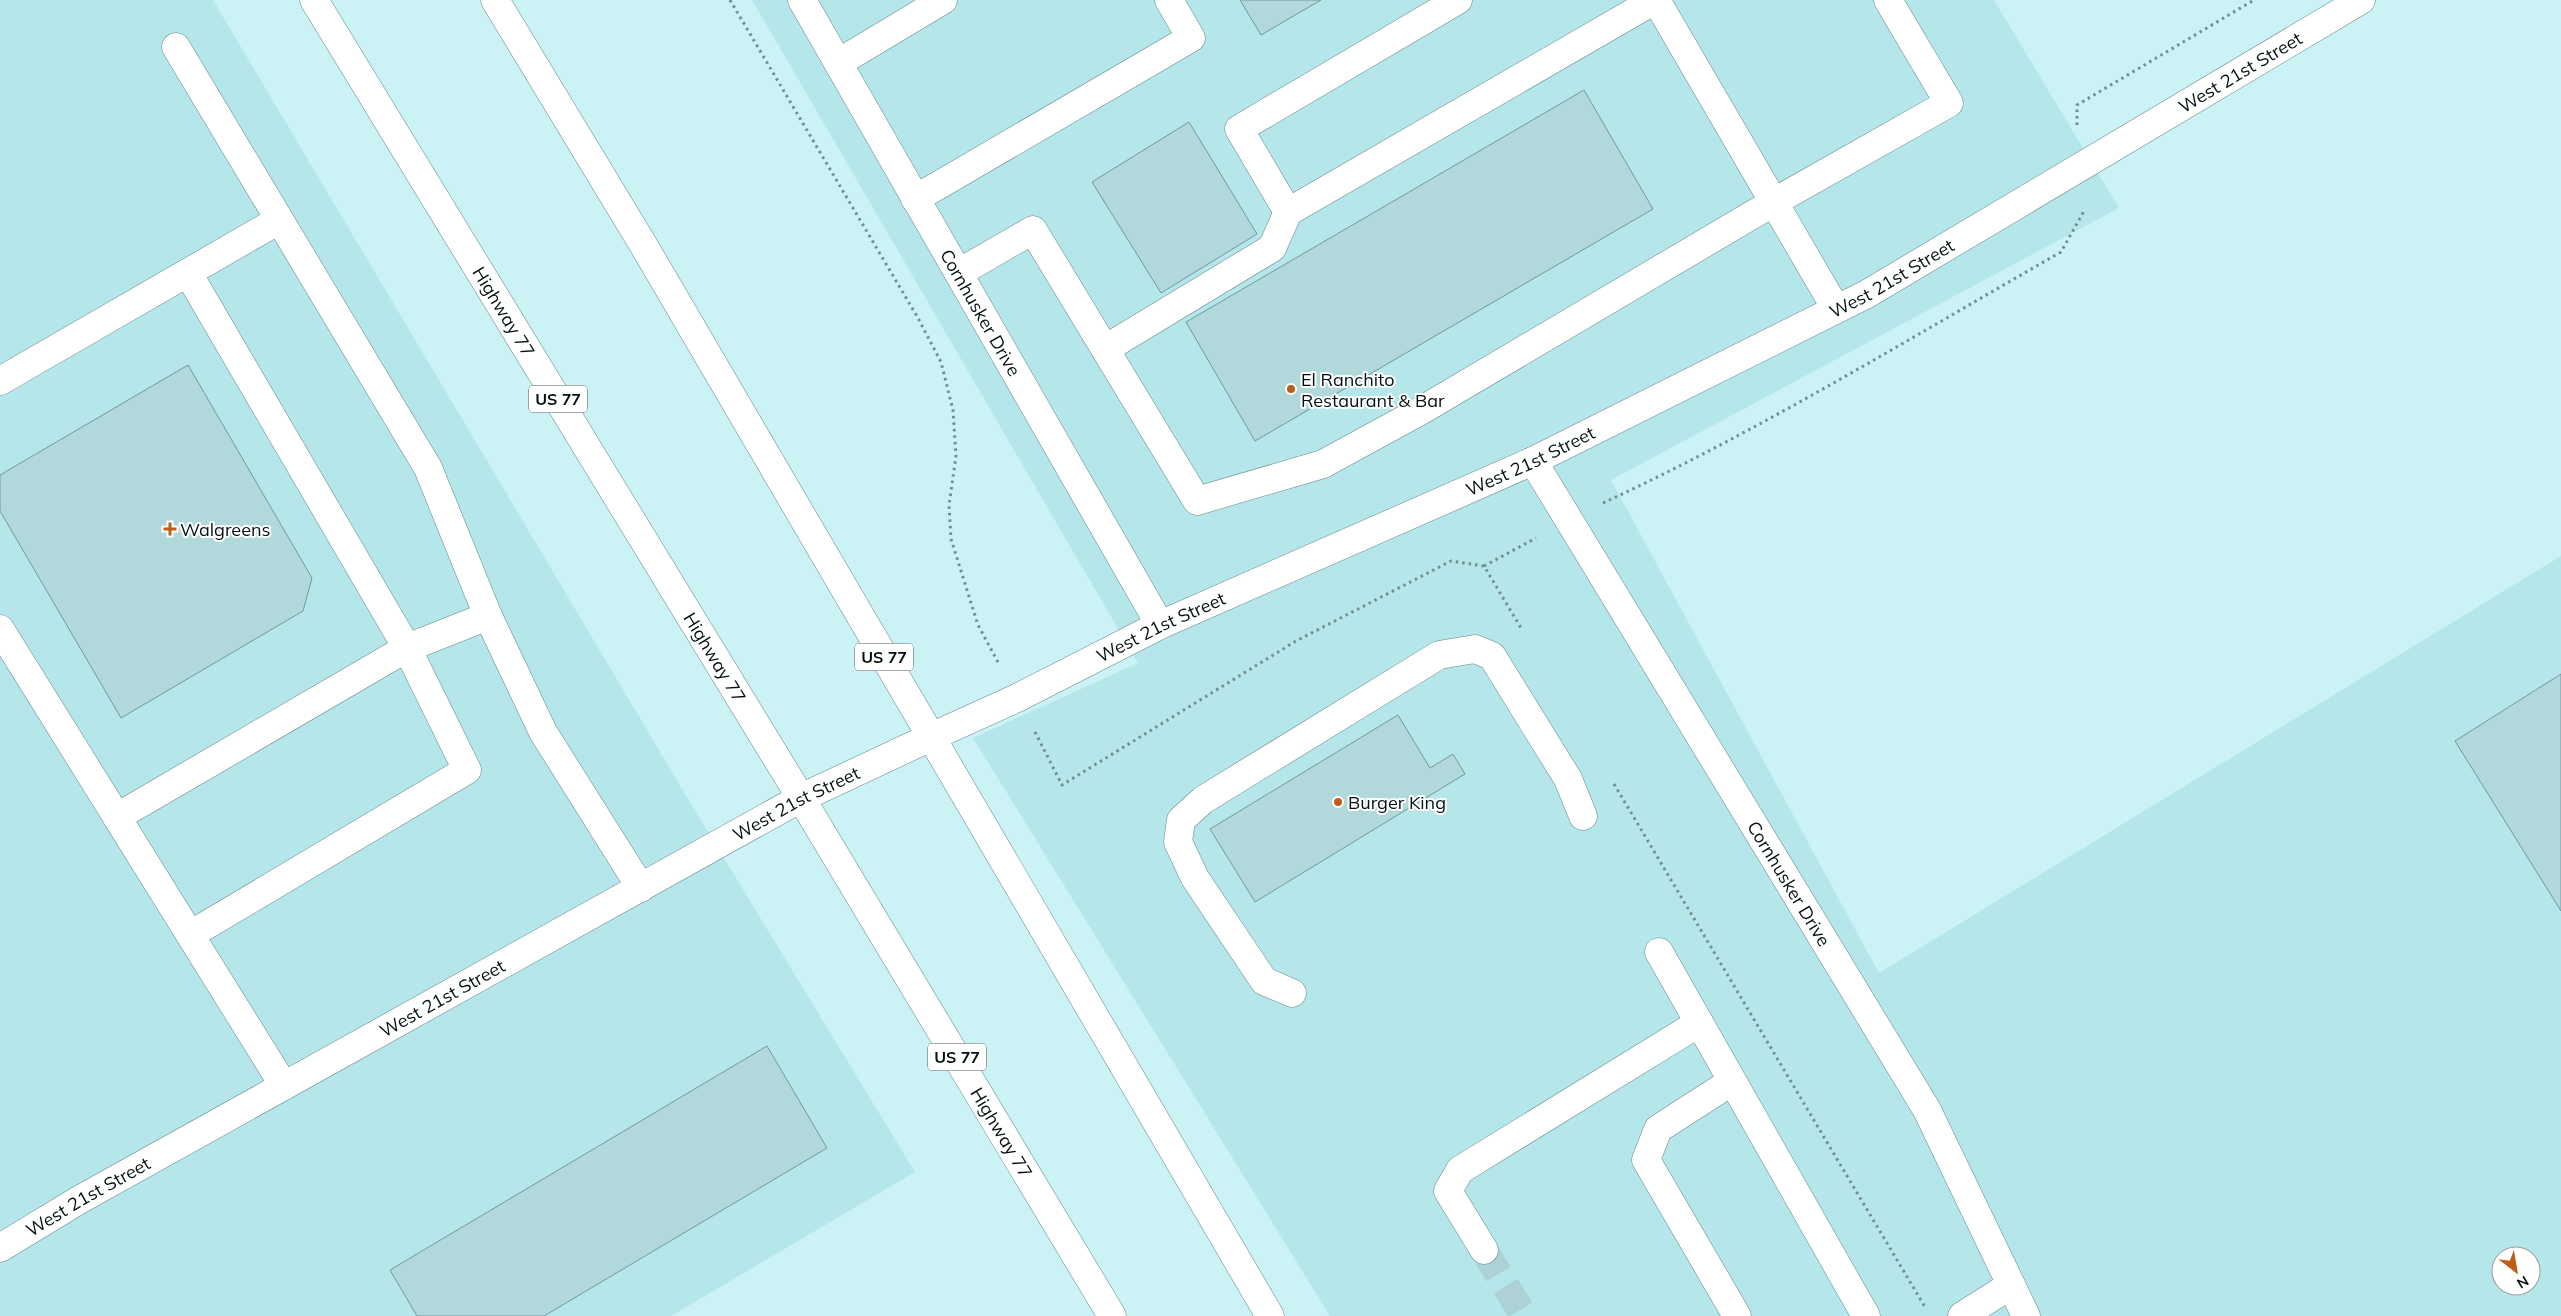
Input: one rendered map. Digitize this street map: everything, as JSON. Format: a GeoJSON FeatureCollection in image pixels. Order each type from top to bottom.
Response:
{"type":"FeatureCollection","features":[{"type":"Feature","properties":{"kind":"main road","name":"Highway 77"},"geometry":{"type":"LineString","coordinates":[[314,0],[801,798],[1112,1316]]}},
{"type":"Feature","properties":{"kind":"main road","name":"US 77"},"geometry":{"type":"LineString","coordinates":[[495,0],[644,246],[1270,1316]]}},
{"type":"Feature","properties":{"kind":"main road","name":"Cornhusker Drive"},"geometry":{"type":"LineString","coordinates":[[802,0],[915,199],[960,272],[1160,624]]}},
{"type":"Feature","properties":{"kind":"main road"},"geometry":{"type":"LineString","coordinates":[[838,63],[943,0]]}},
{"type":"Feature","properties":{"kind":"main road"},"geometry":{"type":"LineString","coordinates":[[915,199],[1191,38],[1169,0]]}},
{"type":"Feature","properties":{"kind":"main road"},"geometry":{"type":"LineString","coordinates":[[1288,212],[1239,129],[1458,0]]}},
{"type":"Feature","properties":{"kind":"main road"},"geometry":{"type":"LineString","coordinates":[[1105,349],[1272,248],[1288,212],[1655,0],[1836,309]]}},
{"type":"Feature","properties":{"kind":"main road"},"geometry":{"type":"LineString","coordinates":[[960,272],[1033,230],[1197,501],[1323,464],[1430,405],[1774,202],[1949,103],[1888,0]]}},
{"type":"Feature","properties":{"kind":"main road","name":"West 21st Street"},"geometry":{"type":"LineString","coordinates":[[0,1248],[79,1200],[801,798],[1017,698],[1160,624],[1533,461],[1867,294],[2360,0]]}},
{"type":"Feature","properties":{"kind":"main road"},"geometry":{"type":"LineString","coordinates":[[176,47],[428,468],[488,616],[543,732],[641,888]]}},
{"type":"Feature","properties":{"kind":"main road"},"geometry":{"type":"LineString","coordinates":[[0,381],[279,220]]}},
{"type":"Feature","properties":{"kind":"main road"},"geometry":{"type":"LineString","coordinates":[[188,273],[407,648],[467,770],[190,935]]}},
{"type":"Feature","properties":{"kind":"main road","name":"Cornhusker Drive"},"geometry":{"type":"LineString","coordinates":[[1533,461],[1927,1110],[2026,1316]]}},
{"type":"Feature","properties":{"kind":"main road"},"geometry":{"type":"LineString","coordinates":[[117,817],[407,648],[488,616]]}},
{"type":"Feature","properties":{"kind":"main road"},"geometry":{"type":"LineString","coordinates":[[0,628],[284,1086]]}},
{"type":"Feature","properties":{"kind":"main road"},"geometry":{"type":"LineString","coordinates":[[1292,994],[1264,981],[1194,878],[1178,842],[1181,820],[1203,800],[1439,655],[1475,649],[1492,656],[1568,779],[1583,816]]}},
{"type":"Feature","properties":{"kind":"main road"},"geometry":{"type":"LineString","coordinates":[[1659,952],[1731,1082],[1866,1316]]}},
{"type":"Feature","properties":{"kind":"main road"},"geometry":{"type":"LineString","coordinates":[[1484,1250],[1448,1191],[1460,1170],[1699,1023]]}},
{"type":"Feature","properties":{"kind":"main road"},"geometry":{"type":"LineString","coordinates":[[1731,1082],[1658,1129],[1646,1160],[1737,1316]]}},
{"type":"Feature","properties":{"kind":"main road"},"geometry":{"type":"LineString","coordinates":[[1962,1316],[2011,1286]]}},
{"type":"Feature","properties":{"kind":"path"},"geometry":{"type":"LineString","coordinates":[[730,0],[913,310],[941,362],[953,410],[956,456],[948,506],[951,538],[978,625],[1062,785],[1296,641],[1451,561],[1484,566],[1524,633]]}},
{"type":"Feature","properties":{"kind":"path"},"geometry":{"type":"LineString","coordinates":[[1609,776],[1926,1308]]}},
{"type":"Feature","properties":{"kind":"shaded area"},"geometry":{"type":"Polygon","coordinates":[[[0,0],[213,0],[694,809],[915,1172],[671,1316],[0,1316],[0,0]]]}},
{"type":"Feature","properties":{"kind":"shaded area"},"geometry":{"type":"Polygon","coordinates":[[[752,0],[1994,0],[2119,208],[1611,480],[1879,973],[2561,556],[2561,1316],[1330,1316],[973,738],[1138,663],[752,0]]]}},
{"type":"Feature","properties":{"kind":"building"},"geometry":{"type":"Polygon","coordinates":[[[1240,0],[1321,0],[1261,35],[1240,0]]]}},
{"type":"Feature","properties":{"kind":"building"},"geometry":{"type":"Polygon","coordinates":[[[1584,90],[1653,209],[1255,441],[1186,322],[1584,90]]]}},
{"type":"Feature","properties":{"kind":"building"},"geometry":{"type":"Polygon","coordinates":[[[1189,122],[1257,234],[1161,293],[1092,182],[1189,122]]]}},
{"type":"Feature","properties":{"kind":"building","name":"Walgreens"},"geometry":{"type":"Polygon","coordinates":[[[188,365],[312,578],[303,611],[121,718],[0,511],[0,475],[188,365]]]}},
{"type":"Feature","properties":{"kind":"building"},"geometry":{"type":"Polygon","coordinates":[[[2561,674],[2561,911],[2455,741],[2561,674]]]}},
{"type":"Feature","properties":{"kind":"building","name":"Burger King"},"geometry":{"type":"Polygon","coordinates":[[[1398,715],[1430,768],[1453,754],[1465,774],[1255,902],[1210,829],[1398,715]]]}},
{"type":"Feature","properties":{"kind":"building"},"geometry":{"type":"Polygon","coordinates":[[[767,1046],[827,1148],[544,1316],[417,1316],[390,1270],[767,1046]]]}},
{"type":"Feature","properties":{"kind":"tunnel"},"geometry":{"type":"LineString","coordinates":[[1484,1250],[1524,1316]]}},
{"type":"Feature","properties":{"kind":"place","name":"El Ranchito Restaurant & Bar"},"geometry":{"type":"Point","coordinates":[1291,389]}},
{"type":"Feature","properties":{"kind":"place","name":"Walgreens"},"geometry":{"type":"Point","coordinates":[170,529]}},
{"type":"Feature","properties":{"kind":"place","name":"Burger King"},"geometry":{"type":"Point","coordinates":[1338,802]}}]}
